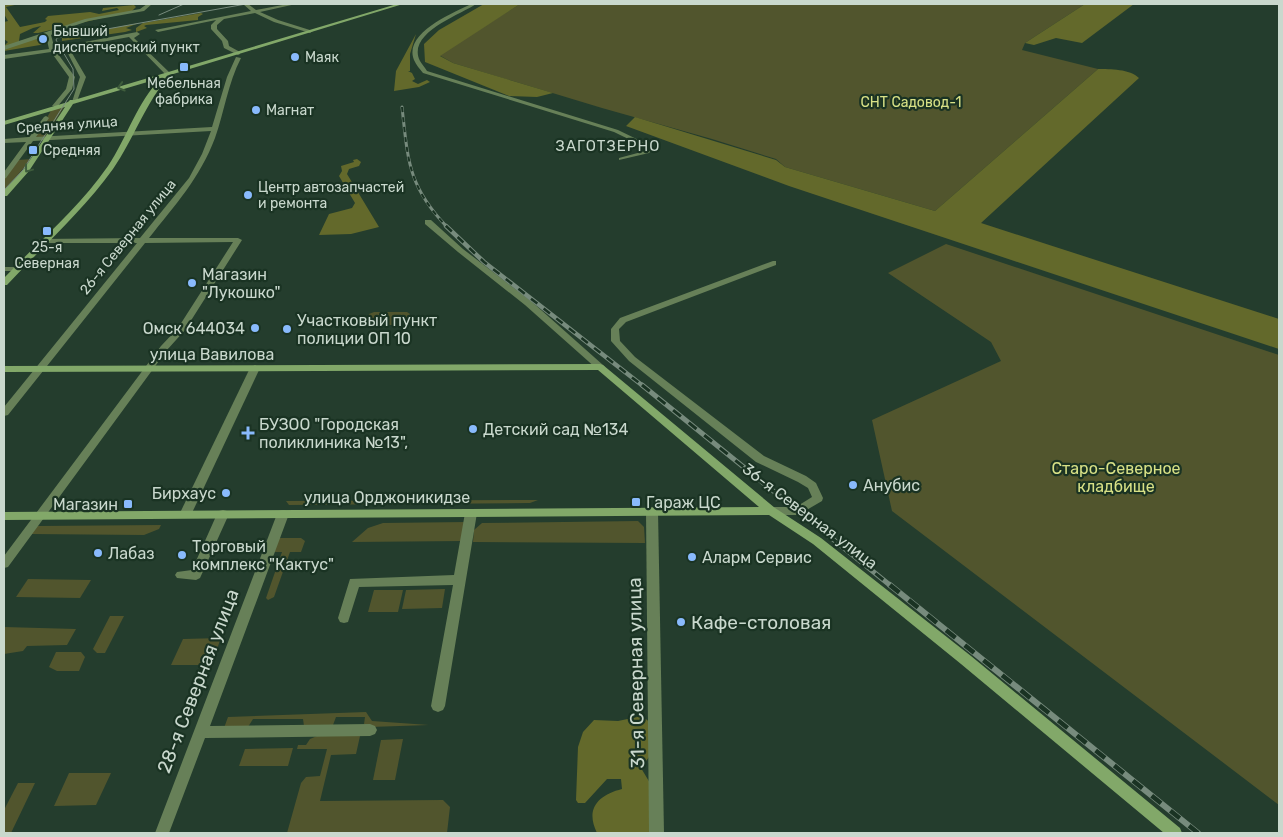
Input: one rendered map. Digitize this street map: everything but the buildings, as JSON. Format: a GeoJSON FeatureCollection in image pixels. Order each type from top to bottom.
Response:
{"type":"FeatureCollection","features":[{"type":"Feature","properties":{"kind":"main road"},"geometry":{"type":"LineString","coordinates":[[4,123],[55,106],[238,56],[401,4]]}},
{"type":"Feature","properties":{"kind":"main road"},"geometry":{"type":"LineString","coordinates":[[4,283],[100,181],[131,134],[156,85],[168,74]]}},
{"type":"Feature","properties":{"kind":"main road"},"geometry":{"type":"LineString","coordinates":[[4,194],[27,170],[73,101]]}},
{"type":"Feature","properties":{"kind":"main road","name":"улица Вавилова"},"geometry":{"type":"LineString","coordinates":[[4,369],[600,368]]}},
{"type":"Feature","properties":{"kind":"main road","name":"36-я Северная улица"},"geometry":{"type":"LineString","coordinates":[[600,368],[771,510],[817,541],[966,660],[1175,833]]}},
{"type":"Feature","properties":{"kind":"main road","name":"улица Орджоникидзе"},"geometry":{"type":"LineString","coordinates":[[4,516],[771,510]]}},
{"type":"Feature","properties":{"kind":"street"},"geometry":{"type":"LineString","coordinates":[[4,48],[87,20],[142,10],[150,4]]}},
{"type":"Feature","properties":{"kind":"street"},"geometry":{"type":"LineString","coordinates":[[247,4],[253,11],[269,20],[310,32]]}},
{"type":"Feature","properties":{"kind":"street"},"geometry":{"type":"LineString","coordinates":[[158,30],[294,4]]}},
{"type":"Feature","properties":{"kind":"street"},"geometry":{"type":"LineString","coordinates":[[474,4],[434,26],[420,37],[414,54],[418,66],[424,72],[616,131],[651,148],[647,152],[621,159]]}},
{"type":"Feature","properties":{"kind":"street"},"geometry":{"type":"LineString","coordinates":[[225,16],[214,24],[214,29],[225,40],[226,48],[238,56]]}},
{"type":"Feature","properties":{"kind":"street"},"geometry":{"type":"LineString","coordinates":[[52,32],[48,35],[52,50],[72,77],[69,89],[55,106]]}},
{"type":"Feature","properties":{"kind":"street"},"geometry":{"type":"LineString","coordinates":[[73,101],[83,78],[66,52],[65,48],[68,46],[134,35],[130,38],[168,74]]}},
{"type":"Feature","properties":{"kind":"street"},"geometry":{"type":"LineString","coordinates":[[4,57],[52,50]]}},
{"type":"Feature","properties":{"kind":"street","name":"26-я Северная улица"},"geometry":{"type":"LineString","coordinates":[[4,413],[192,179],[206,154],[216,128],[227,79],[238,56]]}},
{"type":"Feature","properties":{"kind":"street"},"geometry":{"type":"LineString","coordinates":[[4,177],[46,118]]}},
{"type":"Feature","properties":{"kind":"street","name":"Средняя улица"},"geometry":{"type":"LineString","coordinates":[[4,141],[47,140],[216,128]]}},
{"type":"Feature","properties":{"kind":"street","name":"36-я Северная улица"},"geometry":{"type":"LineString","coordinates":[[428,222],[450,243],[515,293],[572,341],[600,368]]}},
{"type":"Feature","properties":{"kind":"street"},"geometry":{"type":"LineString","coordinates":[[4,564],[181,330],[238,240],[43,241]]}},
{"type":"Feature","properties":{"kind":"street"},"geometry":{"type":"LineString","coordinates":[[771,510],[798,511],[818,498],[812,486],[802,478],[760,459],[632,359],[616,341],[615,330],[623,320],[773,263]]}},
{"type":"Feature","properties":{"kind":"street"},"geometry":{"type":"LineString","coordinates":[[4,269],[17,269]]}},
{"type":"Feature","properties":{"kind":"street"},"geometry":{"type":"LineString","coordinates":[[185,515],[255,368]]}},
{"type":"Feature","properties":{"kind":"street","name":"31-я Северная улица"},"geometry":{"type":"LineString","coordinates":[[652,511],[657,833]]}},
{"type":"Feature","properties":{"kind":"street"},"geometry":{"type":"LineString","coordinates":[[438,706],[471,513]]}},
{"type":"Feature","properties":{"kind":"street"},"geometry":{"type":"LineString","coordinates":[[181,575],[196,575],[223,514]]}},
{"type":"Feature","properties":{"kind":"street","name":"28-я Северная улица"},"geometry":{"type":"LineString","coordinates":[[162,833],[283,514]]}},
{"type":"Feature","properties":{"kind":"street"},"geometry":{"type":"LineString","coordinates":[[344,618],[354,582],[460,580]]}},
{"type":"Feature","properties":{"kind":"street"},"geometry":{"type":"LineString","coordinates":[[200,732],[370,730]]}},
{"type":"Feature","properties":{"kind":"green space"},"geometry":{"type":"Polygon","coordinates":[[[4,4],[19,4],[6,7],[20,27],[45,22],[48,16],[90,12],[99,14],[119,10],[117,8],[102,11],[103,8],[134,5],[136,7],[132,11],[38,33],[33,33],[41,26],[33,28],[20,34],[19,41],[37,39],[39,42],[47,42],[46,44],[4,51],[4,46],[8,42],[4,39],[4,22],[8,21],[4,14],[4,4]]]}},
{"type":"Feature","properties":{"kind":"green space"},"geometry":{"type":"Polygon","coordinates":[[[484,4],[520,4],[440,56],[453,63],[553,93],[537,97],[509,96],[425,62],[424,44],[439,30],[484,4]]]}},
{"type":"Feature","properties":{"kind":"green space","name":"СНТ Садовод-1"},"geometry":{"type":"Polygon","coordinates":[[[520,4],[1085,4],[1025,43],[1022,50],[1098,69],[935,211],[785,167],[776,159],[712,139],[453,63],[439,55],[520,4]]]}},
{"type":"Feature","properties":{"kind":"green space"},"geometry":{"type":"Polygon","coordinates":[[[1085,4],[1134,4],[1082,43],[1056,38],[1034,45],[1025,43],[1085,4]]]}},
{"type":"Feature","properties":{"kind":"green space"},"geometry":{"type":"Polygon","coordinates":[[[203,14],[198,17],[198,20],[146,25],[144,26],[147,28],[136,32],[136,28],[143,23],[203,14]]]}},
{"type":"Feature","properties":{"kind":"green space"},"geometry":{"type":"Polygon","coordinates":[[[139,23],[126,28],[132,30],[125,32],[62,41],[62,38],[65,37],[139,23]]]}},
{"type":"Feature","properties":{"kind":"green space"},"geometry":{"type":"Polygon","coordinates":[[[416,34],[410,54],[410,71],[408,71],[412,73],[415,79],[412,81],[418,84],[427,80],[430,82],[419,87],[394,91],[396,71],[416,34]]]}},
{"type":"Feature","properties":{"kind":"green space"},"geometry":{"type":"Polygon","coordinates":[[[1098,69],[1125,71],[1139,78],[981,223],[1279,319],[1279,349],[789,186],[626,126],[635,117],[776,160],[785,167],[935,211],[1098,69]]]}},
{"type":"Feature","properties":{"kind":"green space"},"geometry":{"type":"Polygon","coordinates":[[[64,107],[45,137],[34,139],[52,109],[64,107]]]}},
{"type":"Feature","properties":{"kind":"green space"},"geometry":{"type":"Polygon","coordinates":[[[32,159],[4,190],[4,178],[18,160],[32,159]]]}},
{"type":"Feature","properties":{"kind":"green space"},"geometry":{"type":"Polygon","coordinates":[[[357,159],[361,162],[359,166],[349,169],[347,174],[379,227],[351,234],[319,235],[329,214],[352,208],[355,203],[339,176],[342,171],[341,166],[354,162],[353,160],[357,159]]]}},
{"type":"Feature","properties":{"kind":"green space","name":"Старо-Северное кладбище"},"geometry":{"type":"Polygon","coordinates":[[[946,244],[1279,355],[1279,805],[892,511],[872,420],[1001,361],[991,342],[888,273],[946,244]]]}},
{"type":"Feature","properties":{"kind":"green space"},"geometry":{"type":"Polygon","coordinates":[[[374,312],[407,312],[410,314],[407,323],[402,325],[370,325],[366,323],[369,314],[374,312]]]}},
{"type":"Feature","properties":{"kind":"green space"},"geometry":{"type":"Polygon","coordinates":[[[538,500],[530,503],[289,505],[286,501],[538,500]]]}},
{"type":"Feature","properties":{"kind":"green space"},"geometry":{"type":"Polygon","coordinates":[[[638,521],[644,527],[645,543],[473,542],[474,530],[482,523],[638,521]]]}},
{"type":"Feature","properties":{"kind":"green space"},"geometry":{"type":"Polygon","coordinates":[[[467,522],[464,541],[352,542],[368,528],[383,523],[467,522]]]}},
{"type":"Feature","properties":{"kind":"green space"},"geometry":{"type":"Polygon","coordinates":[[[161,525],[159,529],[144,535],[30,534],[38,526],[161,525]]]}},
{"type":"Feature","properties":{"kind":"green space"},"geometry":{"type":"Polygon","coordinates":[[[279,538],[301,538],[305,541],[301,552],[290,552],[274,597],[268,600],[266,598],[282,552],[274,552],[279,538]]]}},
{"type":"Feature","properties":{"kind":"green space"},"geometry":{"type":"Polygon","coordinates":[[[28,579],[91,580],[80,598],[16,597],[28,579]]]}},
{"type":"Feature","properties":{"kind":"green space"},"geometry":{"type":"Polygon","coordinates":[[[445,589],[442,608],[402,609],[406,590],[445,589]]]}},
{"type":"Feature","properties":{"kind":"green space"},"geometry":{"type":"Polygon","coordinates":[[[374,590],[403,590],[398,612],[368,612],[374,590]]]}},
{"type":"Feature","properties":{"kind":"green space"},"geometry":{"type":"Polygon","coordinates":[[[110,616],[124,616],[105,653],[97,653],[93,649],[110,616]]]}},
{"type":"Feature","properties":{"kind":"green space"},"geometry":{"type":"Polygon","coordinates":[[[4,627],[76,629],[67,645],[27,646],[23,651],[4,654],[4,627]]]}},
{"type":"Feature","properties":{"kind":"green space"},"geometry":{"type":"Polygon","coordinates":[[[221,638],[211,665],[171,665],[183,639],[221,638]]]}},
{"type":"Feature","properties":{"kind":"green space"},"geometry":{"type":"Polygon","coordinates":[[[56,652],[81,652],[85,657],[79,671],[57,671],[49,667],[56,652]]]}},
{"type":"Feature","properties":{"kind":"green space"},"geometry":{"type":"Polygon","coordinates":[[[366,712],[372,721],[429,725],[370,727],[364,724],[365,717],[336,717],[333,725],[304,726],[303,719],[253,719],[248,727],[224,728],[228,717],[366,712]]]}},
{"type":"Feature","properties":{"kind":"green space"},"geometry":{"type":"Polygon","coordinates":[[[642,716],[652,724],[649,757],[641,768],[650,783],[654,833],[597,833],[592,817],[593,810],[600,799],[622,789],[621,779],[607,779],[585,803],[578,803],[576,800],[578,747],[583,732],[594,720],[618,721],[642,716]]]}},
{"type":"Feature","properties":{"kind":"green space"},"geometry":{"type":"Polygon","coordinates":[[[317,736],[360,736],[356,754],[331,755],[320,801],[443,800],[450,807],[447,833],[287,833],[301,783],[306,777],[320,776],[327,749],[297,749],[298,745],[306,745],[310,739],[317,736]]]}},
{"type":"Feature","properties":{"kind":"green space"},"geometry":{"type":"Polygon","coordinates":[[[403,739],[395,780],[373,780],[381,740],[403,739]]]}},
{"type":"Feature","properties":{"kind":"green space"},"geometry":{"type":"Polygon","coordinates":[[[293,748],[288,766],[239,766],[245,749],[293,748]]]}},
{"type":"Feature","properties":{"kind":"green space"},"geometry":{"type":"Polygon","coordinates":[[[69,773],[111,773],[96,805],[54,806],[69,773]]]}},
{"type":"Feature","properties":{"kind":"green space"},"geometry":{"type":"Polygon","coordinates":[[[18,783],[35,783],[11,833],[4,833],[4,810],[18,783]]]}},
{"type":"Feature","properties":{"kind":"tram line"},"geometry":{"type":"LineString","coordinates":[[159,15],[184,4]]}},
{"type":"Feature","properties":{"kind":"tram line"},"geometry":{"type":"LineString","coordinates":[[4,190],[23,170],[74,89],[73,69],[56,40],[57,38],[246,4]]}},
{"type":"Feature","properties":{"kind":"railway"},"geometry":{"type":"LineString","coordinates":[[402,107],[406,143],[412,172],[424,199],[447,227]]}},
{"type":"Feature","properties":{"kind":"railway"},"geometry":{"type":"LineString","coordinates":[[447,227],[484,262],[643,386]]}},
{"type":"Feature","properties":{"kind":"railway"},"geometry":{"type":"LineString","coordinates":[[642,385],[891,586]]}},
{"type":"Feature","properties":{"kind":"railway"},"geometry":{"type":"LineString","coordinates":[[890,585],[1198,833]]}},
{"type":"Feature","properties":{"kind":"place","name":"Бывший диспетчерский пункт"},"geometry":{"type":"Point","coordinates":[43,39]}},
{"type":"Feature","properties":{"kind":"place","name":"Маяк"},"geometry":{"type":"Point","coordinates":[295,57]}},
{"type":"Feature","properties":{"kind":"place","name":"Мебельная фабрика"},"geometry":{"type":"Point","coordinates":[184,67]}},
{"type":"Feature","properties":{"kind":"place","name":"Магнат"},"geometry":{"type":"Point","coordinates":[256,110]}},
{"type":"Feature","properties":{"kind":"place","name":"Средняя"},"geometry":{"type":"Point","coordinates":[33,150]}},
{"type":"Feature","properties":{"kind":"place","name":"Центр автозапчастей и ремонта"},"geometry":{"type":"Point","coordinates":[248,195]}},
{"type":"Feature","properties":{"kind":"place","name":"25-я Северная"},"geometry":{"type":"Point","coordinates":[47,231]}},
{"type":"Feature","properties":{"kind":"place","name":"Магазин \"Лукошко\""},"geometry":{"type":"Point","coordinates":[192,283]}},
{"type":"Feature","properties":{"kind":"place","name":"Омск 644034"},"geometry":{"type":"Point","coordinates":[255,328]}},
{"type":"Feature","properties":{"kind":"place","name":"Участковый пункт полиции ОП 10"},"geometry":{"type":"Point","coordinates":[287,329]}},
{"type":"Feature","properties":{"kind":"place","name":"Детский сад №134"},"geometry":{"type":"Point","coordinates":[473,429]}},
{"type":"Feature","properties":{"kind":"place","name":"БУЗОО \"Городская поликлиника №13\","},"geometry":{"type":"Point","coordinates":[248,433]}},
{"type":"Feature","properties":{"kind":"place","name":"Анубис"},"geometry":{"type":"Point","coordinates":[853,485]}},
{"type":"Feature","properties":{"kind":"place","name":"Бирхаус"},"geometry":{"type":"Point","coordinates":[226,493]}},
{"type":"Feature","properties":{"kind":"place","name":"Гараж ЦС"},"geometry":{"type":"Point","coordinates":[636,502]}},
{"type":"Feature","properties":{"kind":"place","name":"Магазин"},"geometry":{"type":"Point","coordinates":[128,504]}},
{"type":"Feature","properties":{"kind":"place","name":"Лабаз"},"geometry":{"type":"Point","coordinates":[98,553]}},
{"type":"Feature","properties":{"kind":"place","name":"Торговый комплекс \"Кактус\""},"geometry":{"type":"Point","coordinates":[182,555]}},
{"type":"Feature","properties":{"kind":"place","name":"Аларм Сервис"},"geometry":{"type":"Point","coordinates":[692,557]}},
{"type":"Feature","properties":{"kind":"place","name":"Кафе-столовая"},"geometry":{"type":"Point","coordinates":[681,622]}},
{"type":"Feature","properties":{"kind":"district","name":"ЗАГОТЗЕРНО"},"geometry":{"type":"Point","coordinates":[608,146]}}]}
